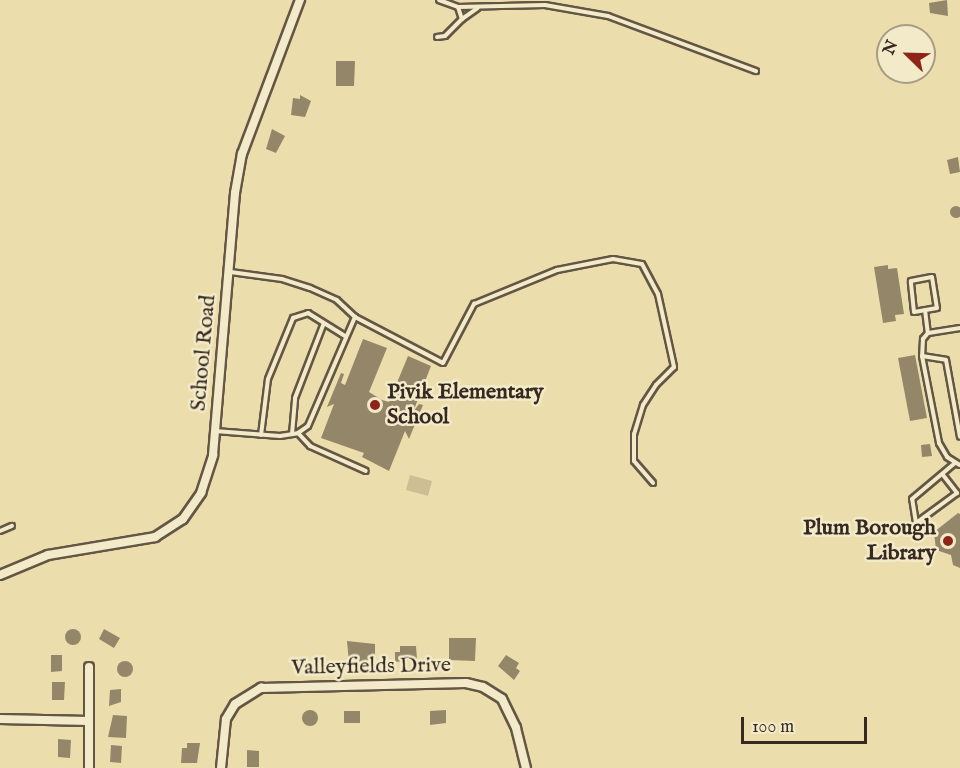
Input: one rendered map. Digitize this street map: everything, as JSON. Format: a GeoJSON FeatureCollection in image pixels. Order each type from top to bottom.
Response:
{"type":"FeatureCollection","features":[{"type":"Feature","properties":{"kind":"street","name":"School Road"},"geometry":{"type":"LineString","coordinates":[[0,575],[48,555],[129,543],[166,531],[183,519],[201,493],[215,431],[242,154],[300,0]]}},
{"type":"Feature","properties":{"kind":"street"},"geometry":{"type":"LineString","coordinates":[[89,668],[89,768]]}},
{"type":"Feature","properties":{"kind":"street","name":"Valleyfields Drive"},"geometry":{"type":"LineString","coordinates":[[221,768],[226,719],[234,704],[261,688],[466,683],[483,687],[502,699],[516,728],[526,768]]}},
{"type":"Feature","properties":{"kind":"street"},"geometry":{"type":"LineString","coordinates":[[0,720],[89,720]]}},
{"type":"Feature","properties":{"kind":"lane"},"geometry":{"type":"LineString","coordinates":[[439,0],[458,7],[478,8],[506,4],[545,5],[608,16],[756,71]]}},
{"type":"Feature","properties":{"kind":"lane"},"geometry":{"type":"LineString","coordinates":[[458,7],[462,19]]}},
{"type":"Feature","properties":{"kind":"lane"},"geometry":{"type":"LineString","coordinates":[[437,37],[445,36],[462,19],[478,8]]}},
{"type":"Feature","properties":{"kind":"lane"},"geometry":{"type":"LineString","coordinates":[[229,272],[282,279],[310,288],[337,300],[355,317],[443,363],[474,304],[558,270],[613,260],[642,264],[658,294],[674,367],[643,405],[634,434],[634,461],[653,483]]}},
{"type":"Feature","properties":{"kind":"lane"},"geometry":{"type":"LineString","coordinates":[[932,277],[937,308],[925,310],[914,312],[911,281],[932,277]]}},
{"type":"Feature","properties":{"kind":"lane"},"geometry":{"type":"LineString","coordinates":[[925,310],[928,333]]}},
{"type":"Feature","properties":{"kind":"lane"},"geometry":{"type":"LineString","coordinates":[[261,435],[268,379],[293,318],[308,313],[345,336]]}},
{"type":"Feature","properties":{"kind":"lane"},"geometry":{"type":"LineString","coordinates":[[215,431],[261,435],[292,434],[308,426],[355,317]]}},
{"type":"Feature","properties":{"kind":"lane"},"geometry":{"type":"LineString","coordinates":[[292,434],[295,398],[324,323]]}},
{"type":"Feature","properties":{"kind":"lane"},"geometry":{"type":"LineString","coordinates":[[943,475],[957,493],[916,523],[912,499],[943,475],[958,464],[947,457],[936,436],[922,356],[923,339],[928,333],[960,328]]}},
{"type":"Feature","properties":{"kind":"lane"},"geometry":{"type":"LineString","coordinates":[[922,356],[946,360],[960,437]]}},
{"type":"Feature","properties":{"kind":"lane"},"geometry":{"type":"LineString","coordinates":[[298,433],[310,446],[366,471]]}},
{"type":"Feature","properties":{"kind":"lane"},"geometry":{"type":"LineString","coordinates":[[0,531],[12,526]]}},
{"type":"Feature","properties":{"kind":"shaded area"},"geometry":{"type":"Polygon","coordinates":[[[410,475],[432,481],[428,496],[406,490],[410,475]]]}},
{"type":"Feature","properties":{"kind":"building"},"geometry":{"type":"Polygon","coordinates":[[[947,0],[948,16],[930,13],[929,3],[947,0]]]}},
{"type":"Feature","properties":{"kind":"building"},"geometry":{"type":"Polygon","coordinates":[[[336,61],[355,61],[354,86],[336,86],[336,61]]]}},
{"type":"Feature","properties":{"kind":"building"},"geometry":{"type":"Polygon","coordinates":[[[300,95],[311,101],[305,117],[291,115],[293,98],[300,99],[300,95]]]}},
{"type":"Feature","properties":{"kind":"building"},"geometry":{"type":"Polygon","coordinates":[[[272,129],[285,136],[276,153],[266,149],[272,129]]]}},
{"type":"Feature","properties":{"kind":"building"},"geometry":{"type":"Polygon","coordinates":[[[958,157],[960,172],[950,174],[947,160],[958,157]]]}},
{"type":"Feature","properties":{"kind":"building"},"geometry":{"type":"Polygon","coordinates":[[[956,206],[962,212],[956,218],[950,212],[956,206]]]}},
{"type":"Feature","properties":{"kind":"building"},"geometry":{"type":"Polygon","coordinates":[[[888,265],[888,269],[897,268],[904,314],[895,315],[896,321],[883,323],[874,267],[888,265]]]}},
{"type":"Feature","properties":{"kind":"building","name":"Pivik Elementary School"},"geometry":{"type":"Polygon","coordinates":[[[363,339],[387,348],[369,392],[382,400],[389,402],[408,356],[431,366],[413,412],[419,404],[423,405],[409,439],[405,431],[389,471],[362,457],[364,453],[321,438],[334,404],[327,407],[341,373],[344,374],[341,383],[345,385],[363,339]]]}},
{"type":"Feature","properties":{"kind":"building"},"geometry":{"type":"Polygon","coordinates":[[[915,355],[927,418],[910,421],[898,358],[915,355]]]}},
{"type":"Feature","properties":{"kind":"building"},"geometry":{"type":"Polygon","coordinates":[[[930,444],[932,456],[922,457],[921,445],[930,444]]]}},
{"type":"Feature","properties":{"kind":"building","name":"Plum Borough Library"},"geometry":{"type":"Polygon","coordinates":[[[958,513],[960,514],[960,568],[953,565],[951,555],[936,550],[934,532],[958,513]]]}},
{"type":"Feature","properties":{"kind":"building"},"geometry":{"type":"Polygon","coordinates":[[[73,629],[79,631],[81,637],[79,643],[73,645],[67,643],[65,637],[67,631],[73,629]]]}},
{"type":"Feature","properties":{"kind":"building"},"geometry":{"type":"Polygon","coordinates":[[[104,629],[120,638],[114,648],[99,639],[104,629]]]}},
{"type":"Feature","properties":{"kind":"building"},"geometry":{"type":"Polygon","coordinates":[[[449,638],[476,638],[475,661],[449,660],[449,638]]]}},
{"type":"Feature","properties":{"kind":"building"},"geometry":{"type":"Polygon","coordinates":[[[347,641],[375,644],[375,659],[349,663],[347,641]]]}},
{"type":"Feature","properties":{"kind":"building"},"geometry":{"type":"Polygon","coordinates":[[[400,646],[416,646],[417,659],[395,662],[395,652],[400,652],[400,646]]]}},
{"type":"Feature","properties":{"kind":"building"},"geometry":{"type":"Polygon","coordinates":[[[51,655],[62,655],[62,671],[51,672],[51,655]]]}},
{"type":"Feature","properties":{"kind":"building"},"geometry":{"type":"Polygon","coordinates":[[[506,655],[519,663],[516,668],[520,671],[514,680],[498,666],[506,655]]]}},
{"type":"Feature","properties":{"kind":"building"},"geometry":{"type":"Polygon","coordinates":[[[125,661],[131,663],[133,669],[131,675],[125,677],[119,675],[117,669],[119,663],[125,661]]]}},
{"type":"Feature","properties":{"kind":"building"},"geometry":{"type":"Polygon","coordinates":[[[52,682],[65,682],[64,700],[52,700],[52,682]]]}},
{"type":"Feature","properties":{"kind":"building"},"geometry":{"type":"Polygon","coordinates":[[[121,689],[121,702],[109,706],[110,690],[121,689]]]}},
{"type":"Feature","properties":{"kind":"building"},"geometry":{"type":"Polygon","coordinates":[[[307,710],[313,710],[318,718],[316,724],[307,726],[302,721],[302,715],[307,710]]]}},
{"type":"Feature","properties":{"kind":"building"},"geometry":{"type":"Polygon","coordinates":[[[446,710],[446,723],[430,725],[430,711],[446,710]]]}},
{"type":"Feature","properties":{"kind":"building"},"geometry":{"type":"Polygon","coordinates":[[[344,711],[360,711],[360,723],[344,723],[344,711]]]}},
{"type":"Feature","properties":{"kind":"building"},"geometry":{"type":"Polygon","coordinates":[[[113,715],[127,716],[126,738],[108,737],[113,715]]]}},
{"type":"Feature","properties":{"kind":"building"},"geometry":{"type":"Polygon","coordinates":[[[58,739],[71,740],[70,758],[58,757],[58,739]]]}},
{"type":"Feature","properties":{"kind":"building"},"geometry":{"type":"Polygon","coordinates":[[[187,743],[200,743],[197,763],[181,763],[182,748],[187,748],[187,743]]]}},
{"type":"Feature","properties":{"kind":"building"},"geometry":{"type":"Polygon","coordinates":[[[111,745],[122,746],[121,763],[110,762],[111,745]]]}},
{"type":"Feature","properties":{"kind":"building"},"geometry":{"type":"Polygon","coordinates":[[[247,750],[259,751],[259,767],[247,767],[247,750]]]}},
{"type":"Feature","properties":{"kind":"place","name":"Pivik Elementary School"},"geometry":{"type":"Point","coordinates":[375,405]}},
{"type":"Feature","properties":{"kind":"place","name":"Plum Borough Library"},"geometry":{"type":"Point","coordinates":[948,541]}}]}
